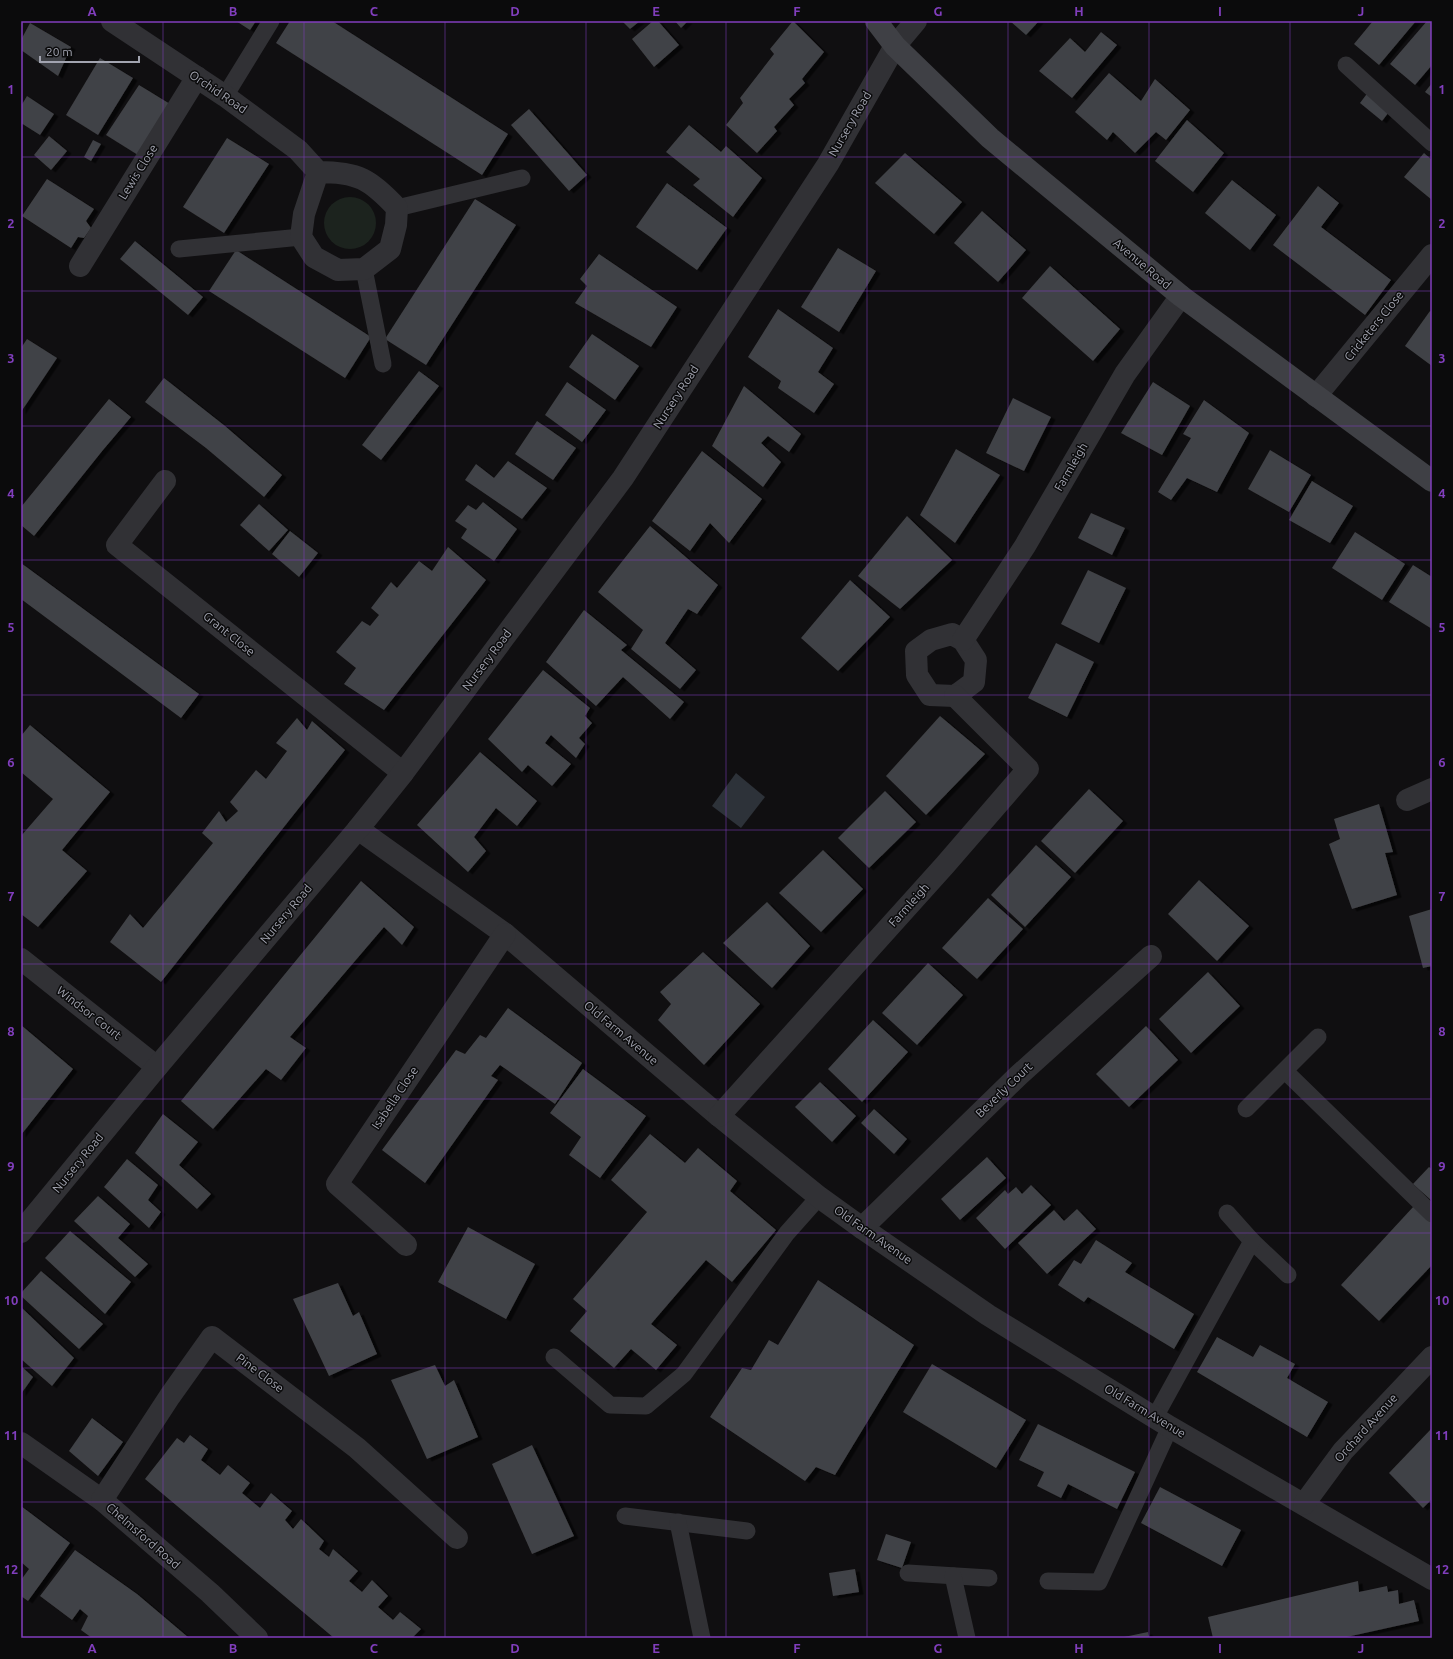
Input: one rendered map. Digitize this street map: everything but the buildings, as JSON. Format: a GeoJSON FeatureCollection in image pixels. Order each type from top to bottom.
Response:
{"type":"FeatureCollection","features":[{"type":"Feature","properties":{"kind":"street","name":"Orchid Road"},"geometry":{"type":"LineString","coordinates":[[112,21],[225,96],[298,150],[318,172]]}},
{"type":"Feature","properties":{"kind":"street","name":"Avenue Road"},"geometry":{"type":"LineString","coordinates":[[876,21],[895,46],[990,138],[1181,296],[1432,481]]}},
{"type":"Feature","properties":{"kind":"street","name":"Nursery Road"},"geometry":{"type":"LineString","coordinates":[[21,1232],[157,1067],[358,829],[403,773],[623,478],[828,164],[895,46],[916,21]]}},
{"type":"Feature","properties":{"kind":"street","name":"Lewis Close"},"geometry":{"type":"LineString","coordinates":[[80,266],[196,77]]}},
{"type":"Feature","properties":{"kind":"street"},"geometry":{"type":"LineString","coordinates":[[318,172],[341,172],[362,178],[380,189],[397,208],[396,225],[390,249],[364,269],[338,270],[314,258],[301,237],[304,214],[318,172]]}},
{"type":"Feature","properties":{"kind":"street","name":"Cricketers Close"},"geometry":{"type":"LineString","coordinates":[[1316,396],[1432,255]]}},
{"type":"Feature","properties":{"kind":"street","name":"Farmleigh"},"geometry":{"type":"LineString","coordinates":[[963,640],[1025,546],[1125,374],[1181,296]]}},
{"type":"Feature","properties":{"kind":"street","name":"Grant Close"},"geometry":{"type":"LineString","coordinates":[[165,481],[117,545],[403,773]]}},
{"type":"Feature","properties":{"kind":"street"},"geometry":{"type":"LineString","coordinates":[[952,634],[963,640],[976,660],[974,682],[955,696],[930,695],[917,675],[916,651],[931,640],[952,634]]}},
{"type":"Feature","properties":{"kind":"street","name":"Farmleigh"},"geometry":{"type":"LineString","coordinates":[[719,1116],[945,865],[1028,769],[955,696]]}},
{"type":"Feature","properties":{"kind":"street"},"geometry":{"type":"LineString","coordinates":[[1407,800],[1432,789]]}},
{"type":"Feature","properties":{"kind":"street","name":"Old Farm Avenue"},"geometry":{"type":"LineString","coordinates":[[358,829],[505,934],[719,1116],[819,1197],[862,1228],[988,1315],[1162,1422],[1304,1504],[1393,1558],[1432,1579]]}},
{"type":"Feature","properties":{"kind":"street","name":"Isabella Close"},"geometry":{"type":"LineString","coordinates":[[406,1245],[336,1184],[505,934]]}},
{"type":"Feature","properties":{"kind":"street","name":"Beverly Court"},"geometry":{"type":"LineString","coordinates":[[862,1228],[1019,1075],[1151,956]]}},
{"type":"Feature","properties":{"kind":"street","name":"Windsor Court"},"geometry":{"type":"LineString","coordinates":[[21,959],[157,1067]]}},
{"type":"Feature","properties":{"kind":"street","name":"Pine Close"},"geometry":{"type":"LineString","coordinates":[[102,1500],[170,1396],[212,1337],[357,1448],[457,1538]]}},
{"type":"Feature","properties":{"kind":"street","name":"Orchard Avenue"},"geometry":{"type":"LineString","coordinates":[[1304,1504],[1343,1451],[1432,1357]]}},
{"type":"Feature","properties":{"kind":"street","name":"Chelmsford Road"},"geometry":{"type":"LineString","coordinates":[[21,1444],[102,1500],[210,1593],[257,1638]]}},
{"type":"Feature","properties":{"kind":"lane"},"geometry":{"type":"LineString","coordinates":[[225,96],[271,21]]}},
{"type":"Feature","properties":{"kind":"lane"},"geometry":{"type":"LineString","coordinates":[[1346,65],[1432,142]]}},
{"type":"Feature","properties":{"kind":"lane"},"geometry":{"type":"LineString","coordinates":[[397,208],[522,178]]}},
{"type":"Feature","properties":{"kind":"lane"},"geometry":{"type":"LineString","coordinates":[[179,249],[301,237]]}},
{"type":"Feature","properties":{"kind":"lane"},"geometry":{"type":"LineString","coordinates":[[364,269],[382,364]]}},
{"type":"Feature","properties":{"kind":"lane"},"geometry":{"type":"LineString","coordinates":[[1246,1109],[1318,1037]]}},
{"type":"Feature","properties":{"kind":"lane"},"geometry":{"type":"LineString","coordinates":[[1285,1071],[1432,1214]]}},
{"type":"Feature","properties":{"kind":"lane"},"geometry":{"type":"LineString","coordinates":[[554,1357],[610,1405],[646,1406],[684,1374],[787,1233],[819,1197]]}},
{"type":"Feature","properties":{"kind":"lane"},"geometry":{"type":"LineString","coordinates":[[1227,1213],[1252,1242],[1288,1275]]}},
{"type":"Feature","properties":{"kind":"lane"},"geometry":{"type":"LineString","coordinates":[[1048,1581],[1099,1582],[1162,1422],[1252,1242]]}},
{"type":"Feature","properties":{"kind":"lane"},"geometry":{"type":"LineString","coordinates":[[625,1516],[747,1531]]}},
{"type":"Feature","properties":{"kind":"lane"},"geometry":{"type":"LineString","coordinates":[[678,1522],[702,1638]]}},
{"type":"Feature","properties":{"kind":"lane"},"geometry":{"type":"LineString","coordinates":[[908,1573],[990,1578]]}},
{"type":"Feature","properties":{"kind":"lane"},"geometry":{"type":"LineString","coordinates":[[953,1576],[966,1638]]}},
{"type":"Feature","properties":{"kind":"shaded area"},"geometry":{"type":"Polygon","coordinates":[[[350,197],[360,199],[368,205],[374,213],[376,223],[374,233],[368,241],[360,247],[350,249],[340,247],[332,241],[326,233],[324,223],[326,213],[332,205],[340,199],[350,197]]]}},
{"type":"Feature","properties":{"kind":"shaded area"},"geometry":{"type":"Polygon","coordinates":[[[736,773],[765,797],[741,828],[712,806],[736,773]]]}}]}
